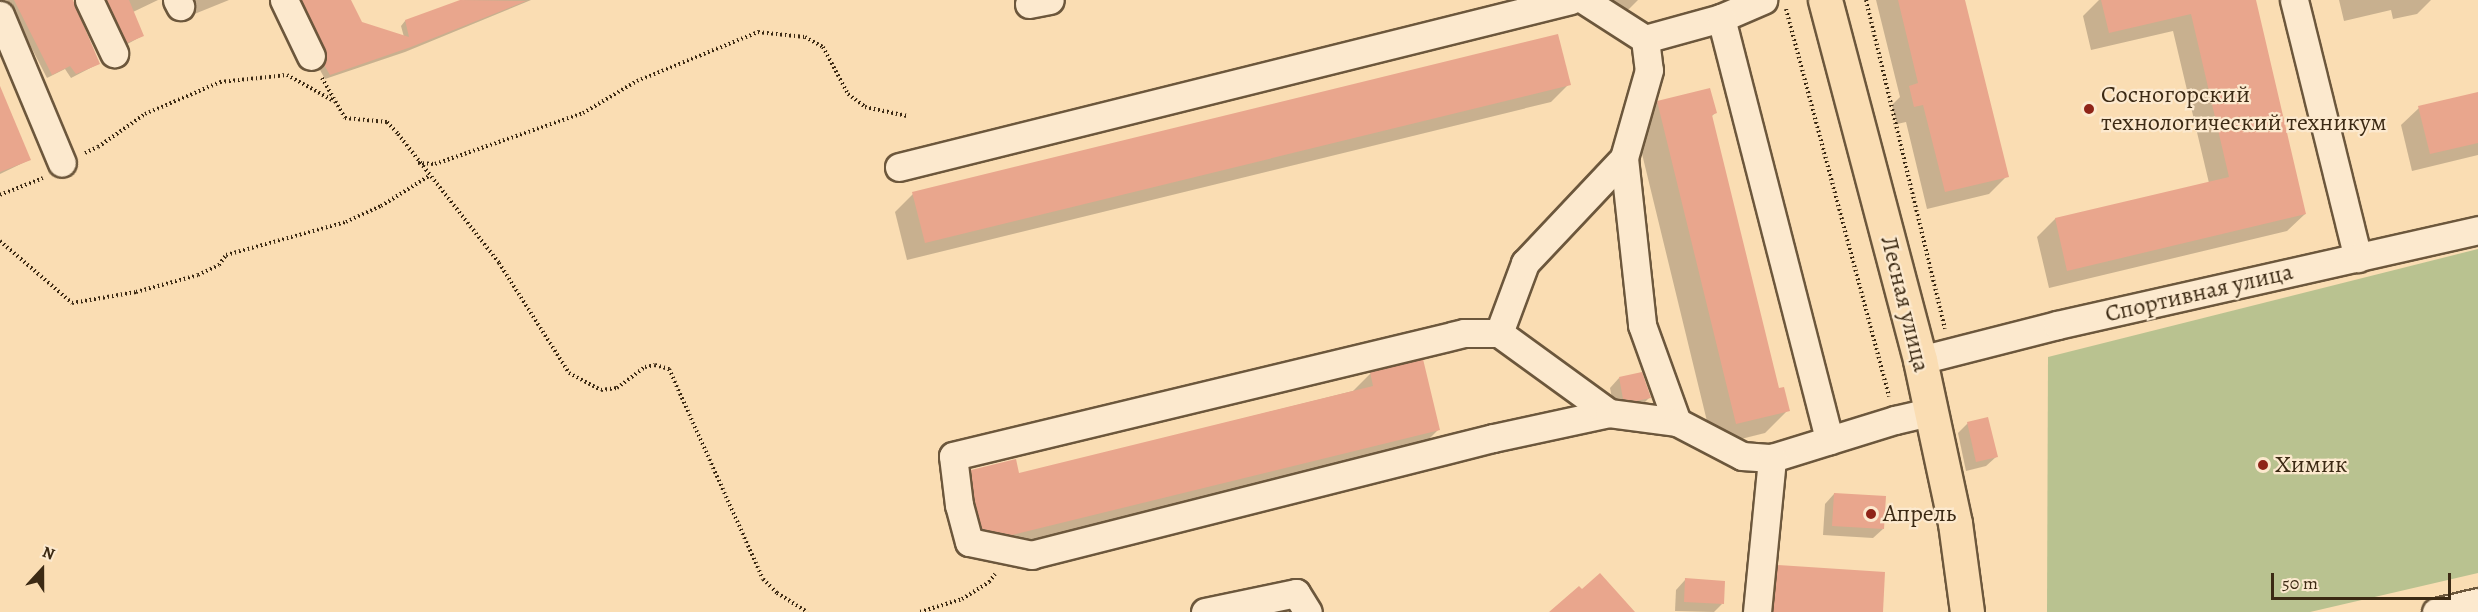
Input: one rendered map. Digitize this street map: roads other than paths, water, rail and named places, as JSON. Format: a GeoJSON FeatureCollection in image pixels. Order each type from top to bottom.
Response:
{"type":"FeatureCollection","features":[{"type":"Feature","properties":{"kind":"main road","name":"Лесная улица"},"geometry":{"type":"LineString","coordinates":[[1825,0],[1920,360],[1955,524],[1967,612]]}},
{"type":"Feature","properties":{"kind":"street"},"geometry":{"type":"LineString","coordinates":[[89,0],[114,53]]}},
{"type":"Feature","properties":{"kind":"street"},"geometry":{"type":"LineString","coordinates":[[284,0],[311,56]]}},
{"type":"Feature","properties":{"kind":"street"},"geometry":{"type":"LineString","coordinates":[[899,167],[1571,0]]}},
{"type":"Feature","properties":{"kind":"street"},"geometry":{"type":"LineString","coordinates":[[1584,0],[1645,39],[1721,18],[1763,0]]}},
{"type":"Feature","properties":{"kind":"street"},"geometry":{"type":"LineString","coordinates":[[2294,0],[2358,258]]}},
{"type":"Feature","properties":{"kind":"street"},"geometry":{"type":"LineString","coordinates":[[0,15],[62,163]]}},
{"type":"Feature","properties":{"kind":"street"},"geometry":{"type":"LineString","coordinates":[[1721,18],[1829,440]]}},
{"type":"Feature","properties":{"kind":"street"},"geometry":{"type":"LineString","coordinates":[[1645,39],[1649,70],[1624,158],[1642,325],[1677,422]]}},
{"type":"Feature","properties":{"kind":"street"},"geometry":{"type":"LineString","coordinates":[[1499,333],[1525,263],[1624,158]]}},
{"type":"Feature","properties":{"kind":"street","name":"Спортивная улица"},"geometry":{"type":"LineString","coordinates":[[1920,360],[2057,325],[2478,230]]}},
{"type":"Feature","properties":{"kind":"street"},"geometry":{"type":"LineString","coordinates":[[1610,413],[1499,333],[1464,333],[953,456],[959,505],[969,542],[1032,555],[1493,438],[1610,413],[1677,422],[1742,456],[1772,458],[1895,420],[1931,412]]}},
{"type":"Feature","properties":{"kind":"street"},"geometry":{"type":"LineString","coordinates":[[1757,612],[1772,458]]}},
{"type":"Feature","properties":{"kind":"street"},"geometry":{"type":"LineString","coordinates":[[1204,612],[1296,592],[1308,612]]}},
{"type":"Feature","properties":{"kind":"street"},"geometry":{"type":"LineString","coordinates":[[2443,611],[2478,602]]}},
{"type":"Feature","properties":{"kind":"place","name":"Сосногорский технологический техникум"},"geometry":{"type":"Point","coordinates":[2089,109]}},
{"type":"Feature","properties":{"kind":"place","name":"Химик"},"geometry":{"type":"Point","coordinates":[2263,465]}},
{"type":"Feature","properties":{"kind":"place","name":"Апрель"},"geometry":{"type":"Point","coordinates":[1871,514]}}]}
